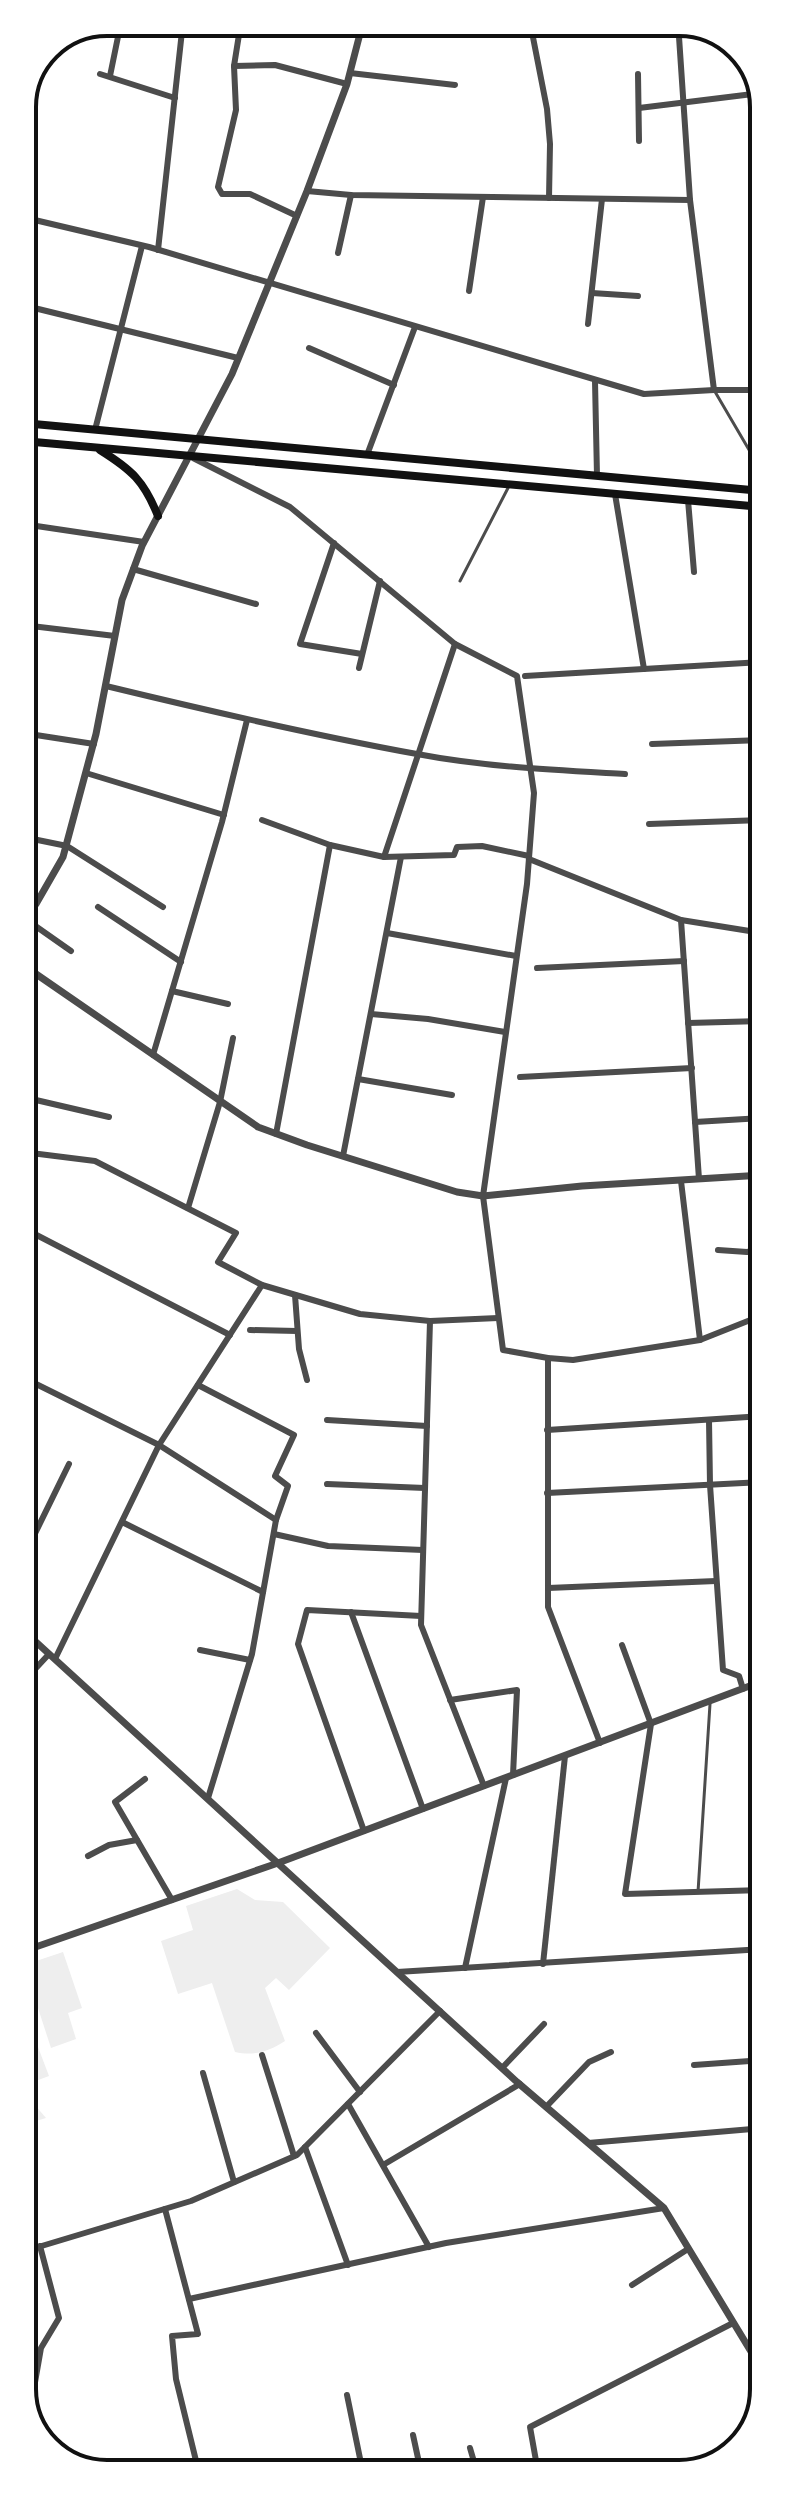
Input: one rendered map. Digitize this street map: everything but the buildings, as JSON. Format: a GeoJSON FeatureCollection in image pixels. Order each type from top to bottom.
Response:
{"type":"FeatureCollection","features":[{"type":"Feature","properties":{"kind":"main road"},"geometry":{"type":"LineString","coordinates":[[36,424],[750,490]]}},
{"type":"Feature","properties":{"kind":"main road"},"geometry":{"type":"LineString","coordinates":[[36,442],[750,506]]}},
{"type":"Feature","properties":{"kind":"main road"},"geometry":{"type":"LineString","coordinates":[[96,448],[128,468],[142,482],[158,516]]}},
{"type":"Feature","properties":{"kind":"street"},"geometry":{"type":"LineString","coordinates":[[110,76],[118,36]]}},
{"type":"Feature","properties":{"kind":"street"},"geometry":{"type":"LineString","coordinates":[[158,250],[182,36]]}},
{"type":"Feature","properties":{"kind":"street"},"geometry":{"type":"LineString","coordinates":[[239,36],[234,66],[236,110],[218,187],[222,194],[250,194],[297,216]]}},
{"type":"Feature","properties":{"kind":"street"},"geometry":{"type":"LineString","coordinates":[[36,904],[67,846],[94,744],[122,600],[133,569],[238,358],[307,191],[347,84],[359,36]]}},
{"type":"Feature","properties":{"kind":"street"},"geometry":{"type":"LineString","coordinates":[[532,36],[550,144],[549,198]]}},
{"type":"Feature","properties":{"kind":"street"},"geometry":{"type":"LineString","coordinates":[[679,36],[690,200],[714,390]]}},
{"type":"Feature","properties":{"kind":"street"},"geometry":{"type":"LineString","coordinates":[[234,66],[275,65],[347,84]]}},
{"type":"Feature","properties":{"kind":"street"},"geometry":{"type":"LineString","coordinates":[[350,73],[455,85]]}},
{"type":"Feature","properties":{"kind":"street"},"geometry":{"type":"LineString","coordinates":[[100,74],[175,98]]}},
{"type":"Feature","properties":{"kind":"street"},"geometry":{"type":"LineString","coordinates":[[638,74],[639,141]]}},
{"type":"Feature","properties":{"kind":"street"},"geometry":{"type":"LineString","coordinates":[[639,108],[749,94]]}},
{"type":"Feature","properties":{"kind":"street"},"geometry":{"type":"LineString","coordinates":[[307,191],[351,195],[690,200]]}},
{"type":"Feature","properties":{"kind":"street"},"geometry":{"type":"LineString","coordinates":[[338,253],[351,195]]}},
{"type":"Feature","properties":{"kind":"street"},"geometry":{"type":"LineString","coordinates":[[469,291],[483,197]]}},
{"type":"Feature","properties":{"kind":"street"},"geometry":{"type":"LineString","coordinates":[[588,324],[602,199]]}},
{"type":"Feature","properties":{"kind":"street"},"geometry":{"type":"LineString","coordinates":[[36,220],[158,250],[644,394],[750,390]]}},
{"type":"Feature","properties":{"kind":"street"},"geometry":{"type":"LineString","coordinates":[[95,430],[142,246]]}},
{"type":"Feature","properties":{"kind":"street"},"geometry":{"type":"LineString","coordinates":[[592,293],[638,296]]}},
{"type":"Feature","properties":{"kind":"street"},"geometry":{"type":"LineString","coordinates":[[36,309],[238,358]]}},
{"type":"Feature","properties":{"kind":"street"},"geometry":{"type":"LineString","coordinates":[[367,455],[415,327]]}},
{"type":"Feature","properties":{"kind":"street"},"geometry":{"type":"LineString","coordinates":[[309,348],[394,385]]}},
{"type":"Feature","properties":{"kind":"street"},"geometry":{"type":"LineString","coordinates":[[595,381],[597,476]]}},
{"type":"Feature","properties":{"kind":"street"},"geometry":{"type":"LineString","coordinates":[[190,456],[290,507],[455,644],[521,676],[750,663]]}},
{"type":"Feature","properties":{"kind":"street"},"geometry":{"type":"LineString","coordinates":[[615,494],[644,669]]}},
{"type":"Feature","properties":{"kind":"street"},"geometry":{"type":"LineString","coordinates":[[688,500],[694,572]]}},
{"type":"Feature","properties":{"kind":"street"},"geometry":{"type":"LineString","coordinates":[[36,526],[144,542]]}},
{"type":"Feature","properties":{"kind":"street"},"geometry":{"type":"LineString","coordinates":[[334,543],[300,644],[362,654]]}},
{"type":"Feature","properties":{"kind":"street"},"geometry":{"type":"LineString","coordinates":[[133,569],[256,604]]}},
{"type":"Feature","properties":{"kind":"street"},"geometry":{"type":"LineString","coordinates":[[359,668],[380,581]]}},
{"type":"Feature","properties":{"kind":"street"},"geometry":{"type":"LineString","coordinates":[[36,627],[115,636]]}},
{"type":"Feature","properties":{"kind":"street"},"geometry":{"type":"LineString","coordinates":[[384,857],[455,644]]}},
{"type":"Feature","properties":{"kind":"street"},"geometry":{"type":"LineString","coordinates":[[521,676],[534,793],[529,858],[483,1196],[503,1350],[573,1360],[700,1340],[750,1320]]}},
{"type":"Feature","properties":{"kind":"street"},"geometry":{"type":"LineString","coordinates":[[106,686],[247,720],[417,754],[531,769],[625,774]]}},
{"type":"Feature","properties":{"kind":"street"},"geometry":{"type":"LineString","coordinates":[[153,1055],[224,815],[247,720]]}},
{"type":"Feature","properties":{"kind":"street"},"geometry":{"type":"LineString","coordinates":[[36,735],[94,744]]}},
{"type":"Feature","properties":{"kind":"street"},"geometry":{"type":"LineString","coordinates":[[652,744],[750,740]]}},
{"type":"Feature","properties":{"kind":"street"},"geometry":{"type":"LineString","coordinates":[[86,773],[224,815]]}},
{"type":"Feature","properties":{"kind":"street"},"geometry":{"type":"LineString","coordinates":[[262,820],[330,845],[384,857],[454,855],[457,847],[482,846],[529,858],[681,920],[750,931]]}},
{"type":"Feature","properties":{"kind":"street"},"geometry":{"type":"LineString","coordinates":[[649,824],[750,820]]}},
{"type":"Feature","properties":{"kind":"street"},"geometry":{"type":"LineString","coordinates":[[36,840],[67,846],[163,907]]}},
{"type":"Feature","properties":{"kind":"street"},"geometry":{"type":"LineString","coordinates":[[276,1134],[330,845]]}},
{"type":"Feature","properties":{"kind":"street"},"geometry":{"type":"LineString","coordinates":[[343,1156],[401,857]]}},
{"type":"Feature","properties":{"kind":"street"},"geometry":{"type":"LineString","coordinates":[[98,907],[181,962]]}},
{"type":"Feature","properties":{"kind":"street"},"geometry":{"type":"LineString","coordinates":[[681,920],[699,1179]]}},
{"type":"Feature","properties":{"kind":"street"},"geometry":{"type":"LineString","coordinates":[[36,928],[71,951]]}},
{"type":"Feature","properties":{"kind":"street"},"geometry":{"type":"LineString","coordinates":[[387,933],[516,956]]}},
{"type":"Feature","properties":{"kind":"street"},"geometry":{"type":"LineString","coordinates":[[537,968],[684,961]]}},
{"type":"Feature","properties":{"kind":"street"},"geometry":{"type":"LineString","coordinates":[[36,974],[258,1127],[457,1192],[483,1196],[582,1186],[750,1176]]}},
{"type":"Feature","properties":{"kind":"street"},"geometry":{"type":"LineString","coordinates":[[172,991],[228,1004]]}},
{"type":"Feature","properties":{"kind":"street"},"geometry":{"type":"LineString","coordinates":[[371,1014],[428,1019],[505,1032]]}},
{"type":"Feature","properties":{"kind":"street"},"geometry":{"type":"LineString","coordinates":[[688,1023],[750,1021]]}},
{"type":"Feature","properties":{"kind":"street"},"geometry":{"type":"LineString","coordinates":[[188,1208],[220,1102],[233,1038]]}},
{"type":"Feature","properties":{"kind":"street"},"geometry":{"type":"LineString","coordinates":[[520,1077],[692,1068]]}},
{"type":"Feature","properties":{"kind":"street"},"geometry":{"type":"LineString","coordinates":[[358,1079],[452,1095]]}},
{"type":"Feature","properties":{"kind":"street"},"geometry":{"type":"LineString","coordinates":[[36,1100],[109,1117]]}},
{"type":"Feature","properties":{"kind":"street"},"geometry":{"type":"LineString","coordinates":[[695,1122],[750,1119]]}},
{"type":"Feature","properties":{"kind":"street"},"geometry":{"type":"LineString","coordinates":[[36,1154],[95,1161],[236,1233],[218,1262],[262,1285],[360,1314],[430,1321],[498,1318]]}},
{"type":"Feature","properties":{"kind":"street"},"geometry":{"type":"LineString","coordinates":[[681,1181],[700,1340]]}},
{"type":"Feature","properties":{"kind":"street"},"geometry":{"type":"LineString","coordinates":[[36,1235],[230,1335]]}},
{"type":"Feature","properties":{"kind":"street"},"geometry":{"type":"LineString","coordinates":[[718,1250],[750,1251]]}},
{"type":"Feature","properties":{"kind":"street"},"geometry":{"type":"LineString","coordinates":[[36,1671],[52,1657],[159,1445],[262,1285]]}},
{"type":"Feature","properties":{"kind":"street"},"geometry":{"type":"LineString","coordinates":[[295,1295],[297,1331],[307,1380]]}},
{"type":"Feature","properties":{"kind":"street"},"geometry":{"type":"LineString","coordinates":[[430,1321],[421,1625],[484,1786]]}},
{"type":"Feature","properties":{"kind":"street"},"geometry":{"type":"LineString","coordinates":[[250,1330],[297,1331]]}},
{"type":"Feature","properties":{"kind":"street"},"geometry":{"type":"LineString","coordinates":[[548,1358],[548,1607],[600,1743]]}},
{"type":"Feature","properties":{"kind":"street"},"geometry":{"type":"LineString","coordinates":[[36,1384],[159,1445],[276,1520]]}},
{"type":"Feature","properties":{"kind":"street"},"geometry":{"type":"LineString","coordinates":[[198,1385],[294,1435],[275,1476],[288,1486],[276,1520],[250,1660],[208,1798]]}},
{"type":"Feature","properties":{"kind":"street"},"geometry":{"type":"LineString","coordinates":[[547,1430],[750,1417]]}},
{"type":"Feature","properties":{"kind":"street"},"geometry":{"type":"LineString","coordinates":[[327,1420],[427,1426]]}},
{"type":"Feature","properties":{"kind":"street"},"geometry":{"type":"LineString","coordinates":[[709,1420],[710,1485],[723,1670],[739,1676],[743,1689]]}},
{"type":"Feature","properties":{"kind":"street"},"geometry":{"type":"LineString","coordinates":[[36,1531],[69,1464]]}},
{"type":"Feature","properties":{"kind":"street"},"geometry":{"type":"LineString","coordinates":[[547,1493],[750,1483]]}},
{"type":"Feature","properties":{"kind":"street"},"geometry":{"type":"LineString","coordinates":[[327,1484],[425,1488]]}},
{"type":"Feature","properties":{"kind":"street"},"geometry":{"type":"LineString","coordinates":[[122,1522],[263,1592]]}},
{"type":"Feature","properties":{"kind":"street"},"geometry":{"type":"LineString","coordinates":[[274,1534],[328,1546],[423,1550]]}},
{"type":"Feature","properties":{"kind":"street"},"geometry":{"type":"LineString","coordinates":[[548,1588],[716,1581]]}},
{"type":"Feature","properties":{"kind":"street"},"geometry":{"type":"LineString","coordinates":[[364,1831],[298,1644],[307,1610],[421,1616]]}},
{"type":"Feature","properties":{"kind":"street"},"geometry":{"type":"LineString","coordinates":[[351,1612],[423,1809]]}},
{"type":"Feature","properties":{"kind":"street"},"geometry":{"type":"LineString","coordinates":[[36,1642],[502,2068],[664,2208],[750,2350]]}},
{"type":"Feature","properties":{"kind":"street"},"geometry":{"type":"LineString","coordinates":[[622,1645],[651,1724],[625,1894],[750,1890]]}},
{"type":"Feature","properties":{"kind":"street"},"geometry":{"type":"LineString","coordinates":[[200,1650],[250,1660]]}},
{"type":"Feature","properties":{"kind":"street"},"geometry":{"type":"LineString","coordinates":[[36,1947],[278,1863],[750,1686]]}},
{"type":"Feature","properties":{"kind":"street"},"geometry":{"type":"LineString","coordinates":[[450,1700],[517,1690],[509,1777],[465,1968]]}},
{"type":"Feature","properties":{"kind":"street"},"geometry":{"type":"LineString","coordinates":[[543,1964],[565,1756]]}},
{"type":"Feature","properties":{"kind":"street"},"geometry":{"type":"LineString","coordinates":[[145,1779],[115,1802],[172,1900]]}},
{"type":"Feature","properties":{"kind":"street"},"geometry":{"type":"LineString","coordinates":[[88,1856],[109,1845],[137,1840]]}},
{"type":"Feature","properties":{"kind":"street"},"geometry":{"type":"LineString","coordinates":[[397,1972],[750,1950]]}},
{"type":"Feature","properties":{"kind":"street"},"geometry":{"type":"LineString","coordinates":[[36,2247],[191,2201],[294,2156],[440,2011]]}},
{"type":"Feature","properties":{"kind":"street"},"geometry":{"type":"LineString","coordinates":[[502,2068],[544,2024]]}},
{"type":"Feature","properties":{"kind":"street"},"geometry":{"type":"LineString","coordinates":[[316,2033],[360,2092]]}},
{"type":"Feature","properties":{"kind":"street"},"geometry":{"type":"LineString","coordinates":[[546,2107],[589,2062],[611,2052]]}},
{"type":"Feature","properties":{"kind":"street"},"geometry":{"type":"LineString","coordinates":[[262,2055],[294,2156]]}},
{"type":"Feature","properties":{"kind":"street"},"geometry":{"type":"LineString","coordinates":[[694,2065],[750,2061]]}},
{"type":"Feature","properties":{"kind":"street"},"geometry":{"type":"LineString","coordinates":[[203,2073],[234,2182]]}},
{"type":"Feature","properties":{"kind":"street"},"geometry":{"type":"LineString","coordinates":[[383,2165],[520,2084]]}},
{"type":"Feature","properties":{"kind":"street"},"geometry":{"type":"LineString","coordinates":[[348,2104],[429,2247]]}},
{"type":"Feature","properties":{"kind":"street"},"geometry":{"type":"LineString","coordinates":[[588,2143],[750,2129]]}},
{"type":"Feature","properties":{"kind":"street"},"geometry":{"type":"LineString","coordinates":[[305,2147],[348,2265]]}},
{"type":"Feature","properties":{"kind":"street"},"geometry":{"type":"LineString","coordinates":[[189,2299],[429,2247],[664,2208]]}},
{"type":"Feature","properties":{"kind":"street"},"geometry":{"type":"LineString","coordinates":[[165,2209],[198,2334],[172,2336],[176,2379],[195,2460]]}},
{"type":"Feature","properties":{"kind":"street"},"geometry":{"type":"LineString","coordinates":[[36,2377],[41,2348],[59,2318],[40,2246]]}},
{"type":"Feature","properties":{"kind":"street"},"geometry":{"type":"LineString","coordinates":[[632,2285],[688,2249]]}},
{"type":"Feature","properties":{"kind":"street"},"geometry":{"type":"LineString","coordinates":[[536,2460],[530,2427],[733,2323]]}},
{"type":"Feature","properties":{"kind":"street"},"geometry":{"type":"LineString","coordinates":[[347,2395],[360,2460]]}},
{"type":"Feature","properties":{"kind":"street"},"geometry":{"type":"LineString","coordinates":[[413,2435],[418,2460]]}},
{"type":"Feature","properties":{"kind":"street"},"geometry":{"type":"LineString","coordinates":[[470,2448],[474,2460]]}},
{"type":"Feature","properties":{"kind":"lane"},"geometry":{"type":"LineString","coordinates":[[714,390],[750,451]]}},
{"type":"Feature","properties":{"kind":"lane"},"geometry":{"type":"LineString","coordinates":[[460,581],[510,484]]}},
{"type":"Feature","properties":{"kind":"lane"},"geometry":{"type":"LineString","coordinates":[[698,1892],[710,1702]]}},
{"type":"Feature","properties":{"kind":"shaded area"},"geometry":{"type":"Polygon","coordinates":[[[237,1889],[255,1900],[283,1902],[330,1948],[289,1990],[276,1978],[265,1988],[285,2041],[255,2053],[235,2052],[212,1983],[178,1994],[161,1941],[193,1930],[186,1906],[237,1889]]]}},
{"type":"Feature","properties":{"kind":"shaded area"},"geometry":{"type":"Polygon","coordinates":[[[63,1952],[82,2008],[68,2013],[76,2039],[51,2048],[36,2002],[36,1961],[63,1952]]]}},
{"type":"Feature","properties":{"kind":"shaded area"},"geometry":{"type":"Polygon","coordinates":[[[36,2048],[49,2076],[36,2081],[36,2048]]]}},
{"type":"Feature","properties":{"kind":"shaded area"},"geometry":{"type":"Polygon","coordinates":[[[36,2106],[46,2118],[36,2121],[36,2106]]]}}]}
